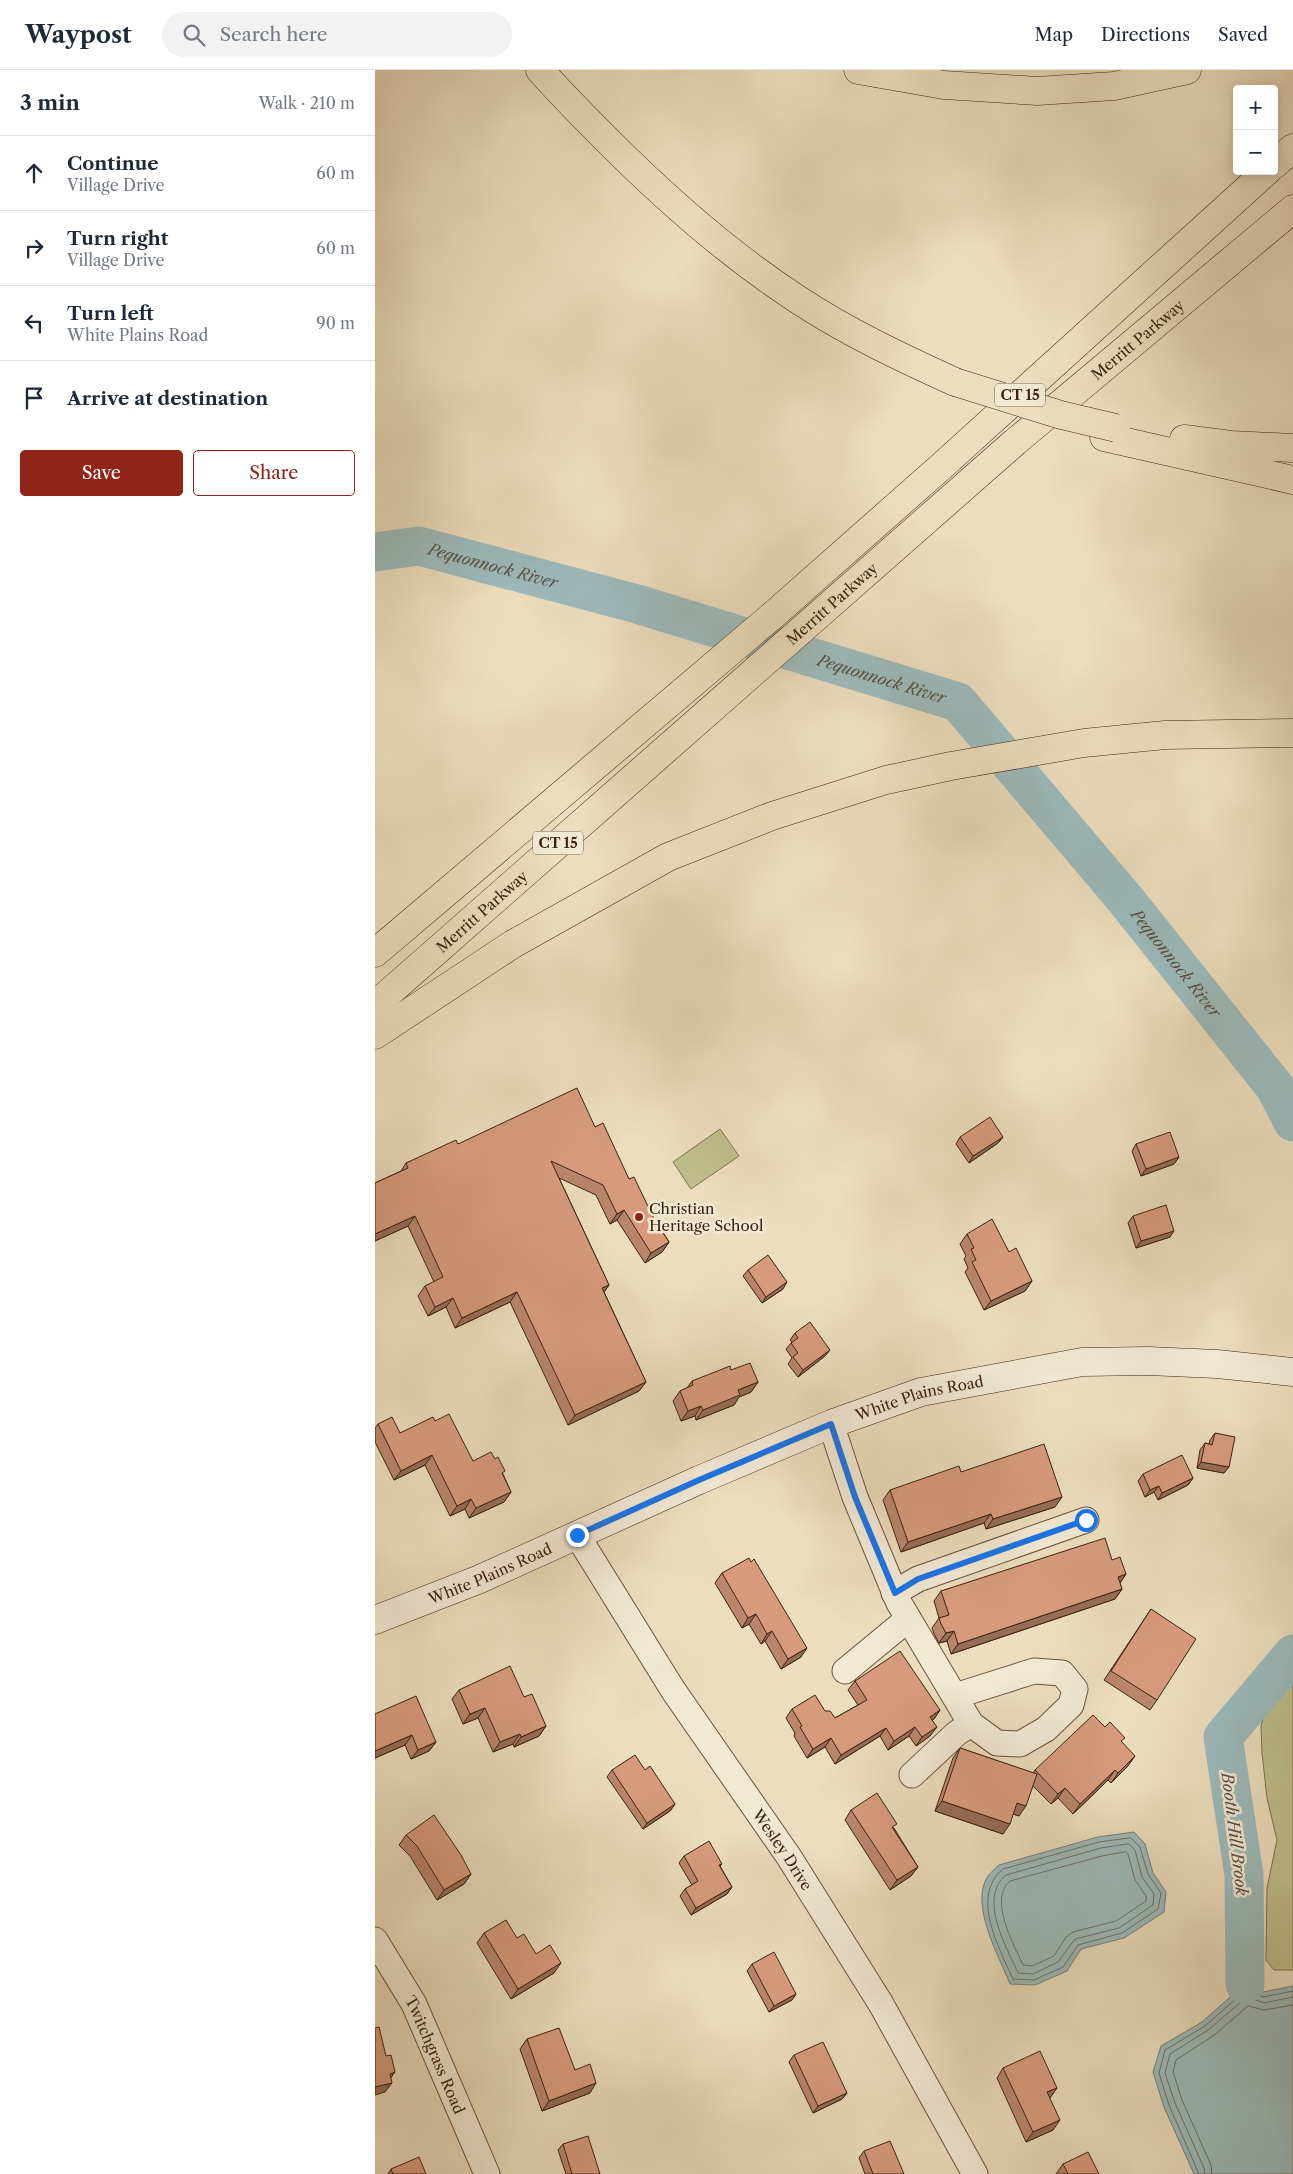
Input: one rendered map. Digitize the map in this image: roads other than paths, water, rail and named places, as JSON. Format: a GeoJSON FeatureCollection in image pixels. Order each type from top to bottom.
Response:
{"type":"FeatureCollection","features":[{"type":"Feature","properties":{"kind":"highway"},"geometry":{"type":"LineString","coordinates":[[540,70],[585,118],[709,234],[797,299],[848,330],[900,357],[955,382],[1110,432],[1293,480]]}},
{"type":"Feature","properties":{"kind":"highway"},"geometry":{"type":"LineString","coordinates":[[858,70],[944,85],[1037,91],[1114,86],[1187,70]]}},
{"type":"Feature","properties":{"kind":"highway"},"geometry":{"type":"LineString","coordinates":[[1278,161],[1293,148]]}},
{"type":"Feature","properties":{"kind":"highway","name":"Merritt Parkway"},"geometry":{"type":"LineString","coordinates":[[375,953],[772,616],[944,464],[1263,175]]}},
{"type":"Feature","properties":{"kind":"highway","name":"Merritt Parkway"},"geometry":{"type":"LineString","coordinates":[[375,1005],[741,681],[1015,442],[1293,209]]}},
{"type":"Feature","properties":{"kind":"highway"},"geometry":{"type":"LineString","coordinates":[[1110,432],[1231,445],[1293,448]]}},
{"type":"Feature","properties":{"kind":"highway"},"geometry":{"type":"LineString","coordinates":[[375,1035],[513,944],[668,857],[781,813],[886,780],[951,766],[1084,743],[1165,735],[1293,733]]}},
{"type":"Feature","properties":{"kind":"main road","name":"White Plains Road"},"geometry":{"type":"LineString","coordinates":[[375,1620],[479,1579],[699,1480],[831,1424],[921,1392],[1082,1362],[1148,1361],[1217,1364],[1293,1372]]}},
{"type":"Feature","properties":{"kind":"street"},"geometry":{"type":"LineString","coordinates":[[831,1424],[855,1497],[895,1593],[908,1619],[971,1724],[997,1743],[1020,1744],[1046,1729],[1071,1705],[1075,1689],[1062,1673],[1034,1671],[955,1696]]}},
{"type":"Feature","properties":{"kind":"street"},"geometry":{"type":"LineString","coordinates":[[895,1593],[918,1579],[1086,1520]]}},
{"type":"Feature","properties":{"kind":"street","name":"Wesley Drive"},"geometry":{"type":"LineString","coordinates":[[577,1535],[673,1690],[789,1857],[881,2004],[975,2174]]}},
{"type":"Feature","properties":{"kind":"street"},"geometry":{"type":"LineString","coordinates":[[845,1671],[908,1619]]}},
{"type":"Feature","properties":{"kind":"street"},"geometry":{"type":"LineString","coordinates":[[912,1776],[957,1733],[971,1724]]}},
{"type":"Feature","properties":{"kind":"street","name":"Twitchgrass Road"},"geometry":{"type":"LineString","coordinates":[[375,1940],[414,2004],[487,2174]]}},
{"type":"Feature","properties":{"kind":"water"},"geometry":{"type":"Polygon","coordinates":[[[1134,1832],[1145,1844],[1153,1873],[1166,1892],[1164,1912],[1124,1938],[1081,1949],[1067,1971],[1035,1985],[1010,1984],[993,1945],[984,1915],[983,1888],[988,1876],[999,1865],[1098,1837],[1134,1832]]]}},
{"type":"Feature","properties":{"kind":"water"},"geometry":{"type":"Polygon","coordinates":[[[1245,1984],[1263,1992],[1293,1986],[1293,2174],[1194,2174],[1164,2107],[1153,2072],[1161,2046],[1202,2022],[1245,1984]]]}},
{"type":"Feature","properties":{"kind":"waterway","name":"Pequonnock River"},"geometry":{"type":"LineString","coordinates":[[375,552],[419,546],[637,604],[958,702],[1125,899],[1275,1087],[1293,1122]]}},
{"type":"Feature","properties":{"kind":"waterway","name":"Booth Hill Brook"},"geometry":{"type":"LineString","coordinates":[[1245,1984],[1244,1875],[1223,1737],[1293,1654]]}},
{"type":"Feature","properties":{"kind":"place","name":"Christian Heritage School"},"geometry":{"type":"Point","coordinates":[639,1217]}}]}
